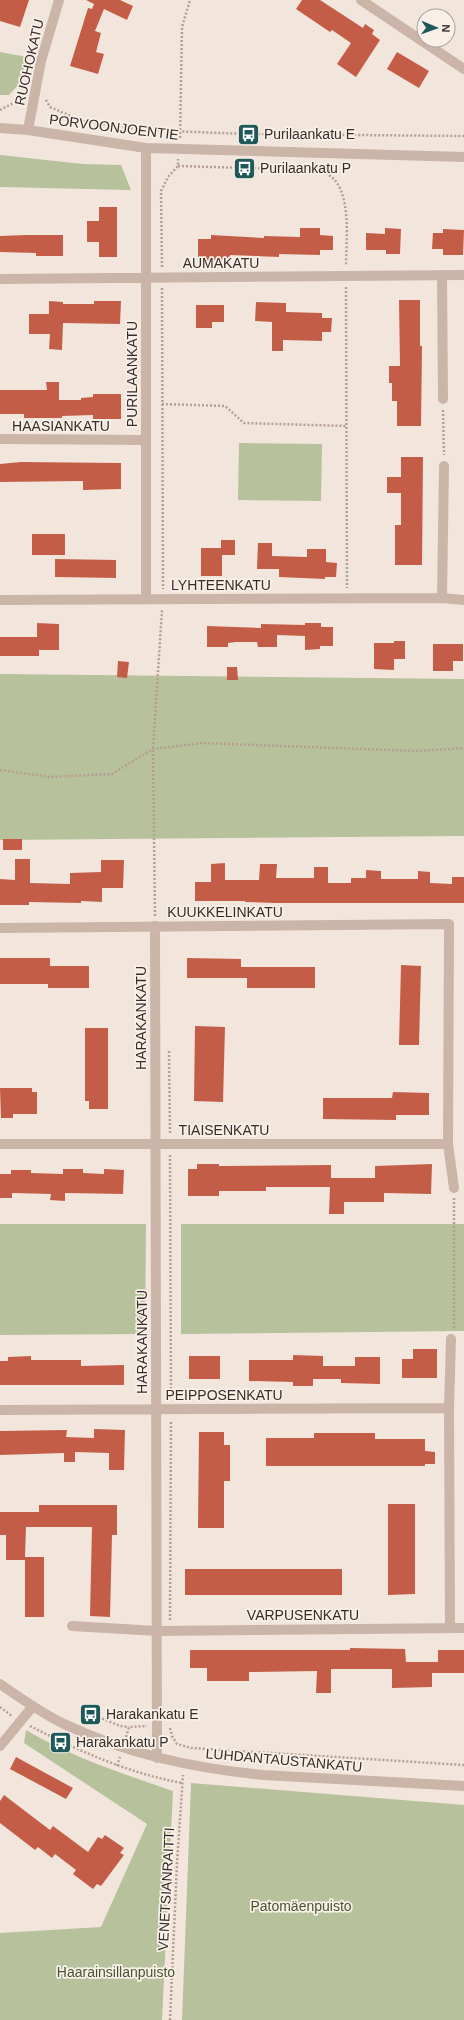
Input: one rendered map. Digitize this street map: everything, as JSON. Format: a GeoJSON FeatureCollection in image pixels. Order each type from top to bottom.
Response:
{"type":"FeatureCollection","features":[{"type":"Feature","properties":{"kind":"street","name":"RUOHOKATU"},"geometry":{"type":"LineString","coordinates":[[28,130],[41,61],[59,0]]}},
{"type":"Feature","properties":{"kind":"street"},"geometry":{"type":"LineString","coordinates":[[363,0],[464,69]]}},
{"type":"Feature","properties":{"kind":"street","name":"PORVOONJOENTIE"},"geometry":{"type":"LineString","coordinates":[[0,128],[28,130],[146,148],[464,157]]}},
{"type":"Feature","properties":{"kind":"street","name":"PURILAANKATU"},"geometry":{"type":"LineString","coordinates":[[146,148],[146,599]]}},
{"type":"Feature","properties":{"kind":"street"},"geometry":{"type":"LineString","coordinates":[[442,275],[443,399]]}},
{"type":"Feature","properties":{"kind":"street","name":"AUMAKATU"},"geometry":{"type":"LineString","coordinates":[[0,279],[464,275]]}},
{"type":"Feature","properties":{"kind":"street","name":"HAASIANKATU"},"geometry":{"type":"LineString","coordinates":[[0,439],[146,440]]}},
{"type":"Feature","properties":{"kind":"street"},"geometry":{"type":"LineString","coordinates":[[442,598],[444,466]]}},
{"type":"Feature","properties":{"kind":"street","name":"LYHTEENKATU"},"geometry":{"type":"LineString","coordinates":[[0,600],[442,598],[464,600]]}},
{"type":"Feature","properties":{"kind":"street","name":"KUUKKELINKATU"},"geometry":{"type":"LineString","coordinates":[[0,928],[449,924],[448,1144]]}},
{"type":"Feature","properties":{"kind":"street","name":"HARAKANKATU"},"geometry":{"type":"LineString","coordinates":[[155,926],[157,1758]]}},
{"type":"Feature","properties":{"kind":"street","name":"TIAISENKATU"},"geometry":{"type":"LineString","coordinates":[[0,1144],[448,1144]]}},
{"type":"Feature","properties":{"kind":"street"},"geometry":{"type":"LineString","coordinates":[[448,1144],[454,1188]]}},
{"type":"Feature","properties":{"kind":"street"},"geometry":{"type":"LineString","coordinates":[[450,1628],[449,1408],[451,1339]]}},
{"type":"Feature","properties":{"kind":"street","name":"PEIPPOSENKATU"},"geometry":{"type":"LineString","coordinates":[[0,1410],[449,1408]]}},
{"type":"Feature","properties":{"kind":"street","name":"VARPUSENKATU"},"geometry":{"type":"LineString","coordinates":[[72,1626],[157,1631],[464,1628]]}},
{"type":"Feature","properties":{"kind":"street","name":"LUHDANTAUSTANKATU"},"geometry":{"type":"LineString","coordinates":[[0,1684],[62,1723],[123,1747],[157,1758],[233,1772],[263,1775],[464,1786]]}},
{"type":"Feature","properties":{"kind":"street"},"geometry":{"type":"LineString","coordinates":[[0,1746],[33,1706]]}},
{"type":"Feature","properties":{"kind":"path"},"geometry":{"type":"LineString","coordinates":[[155,926],[153,749],[163,600],[161,191],[168,177],[178,166],[182,26],[190,0]]}},
{"type":"Feature","properties":{"kind":"path"},"geometry":{"type":"LineString","coordinates":[[0,110],[22,98],[45,99],[50,107],[82,121],[144,130],[248,134],[464,136]]}},
{"type":"Feature","properties":{"kind":"path"},"geometry":{"type":"LineString","coordinates":[[178,166],[315,170],[328,174],[336,182],[346,207],[347,599]]}},
{"type":"Feature","properties":{"kind":"path"},"geometry":{"type":"LineString","coordinates":[[443,399],[444,466]]}},
{"type":"Feature","properties":{"kind":"path"},"geometry":{"type":"LineString","coordinates":[[162,404],[225,406],[244,423],[346,426]]}},
{"type":"Feature","properties":{"kind":"path"},"geometry":{"type":"LineString","coordinates":[[0,770],[50,777],[112,774],[153,749],[202,743],[416,751],[464,748]]}},
{"type":"Feature","properties":{"kind":"path"},"geometry":{"type":"LineString","coordinates":[[169,1043],[171,1410],[170,1631]]}},
{"type":"Feature","properties":{"kind":"path"},"geometry":{"type":"LineString","coordinates":[[451,1339],[455,1327],[454,1188]]}},
{"type":"Feature","properties":{"kind":"path"},"geometry":{"type":"LineString","coordinates":[[0,1707],[20,1722],[72,1748],[116,1766],[129,1726]]}},
{"type":"Feature","properties":{"kind":"path"},"geometry":{"type":"LineString","coordinates":[[91,1714],[120,1726],[169,1725],[172,1736],[177,1744],[191,1748],[464,1765]]}},
{"type":"Feature","properties":{"kind":"path","name":"VENETSIANRAITTI"},"geometry":{"type":"LineString","coordinates":[[116,1766],[182,1783],[170,2020]]}},
{"type":"Feature","properties":{"kind":"green space"},"geometry":{"type":"Polygon","coordinates":[[[0,52],[27,57],[20,83],[9,95],[0,95],[0,52]]]}},
{"type":"Feature","properties":{"kind":"green space"},"geometry":{"type":"Polygon","coordinates":[[[0,155],[83,164],[121,165],[131,190],[0,187],[0,155]]]}},
{"type":"Feature","properties":{"kind":"green space"},"geometry":{"type":"Polygon","coordinates":[[[239,443],[322,444],[321,501],[238,500],[239,443]]]}},
{"type":"Feature","properties":{"kind":"green space"},"geometry":{"type":"Polygon","coordinates":[[[0,674],[464,679],[464,836],[0,840],[0,674]]]}},
{"type":"Feature","properties":{"kind":"green space"},"geometry":{"type":"Polygon","coordinates":[[[0,1224],[146,1224],[145,1334],[0,1335],[0,1224]]]}},
{"type":"Feature","properties":{"kind":"green space"},"geometry":{"type":"Polygon","coordinates":[[[181,1224],[464,1224],[464,1331],[181,1334],[181,1224]]]}},
{"type":"Feature","properties":{"kind":"green space","name":"Haarainsillanpuisto"},"geometry":{"type":"Polygon","coordinates":[[[26,1730],[80,1757],[173,1791],[162,2020],[0,2020],[0,1933],[101,1927],[147,1824],[24,1743],[26,1730]]]}},
{"type":"Feature","properties":{"kind":"green space","name":"Patomäenpuisto"},"geometry":{"type":"Polygon","coordinates":[[[191,1783],[464,1805],[464,2020],[182,2020],[191,1783]]]}},
{"type":"Feature","properties":{"kind":"building"},"geometry":{"type":"Polygon","coordinates":[[[0,0],[29,0],[20,27],[0,21],[0,0]]]}},
{"type":"Feature","properties":{"kind":"building"},"geometry":{"type":"Polygon","coordinates":[[[86,0],[120,0],[133,6],[127,20],[104,9],[95,31],[101,33],[96,52],[104,54],[98,74],[70,66],[88,8],[92,9],[94,4],[86,0]]]}},
{"type":"Feature","properties":{"kind":"building"},"geometry":{"type":"Polygon","coordinates":[[[302,0],[320,0],[363,28],[365,24],[374,30],[372,34],[380,40],[356,77],[337,64],[351,43],[332,30],[330,32],[296,9],[302,0]]]}},
{"type":"Feature","properties":{"kind":"building"},"geometry":{"type":"Polygon","coordinates":[[[397,52],[429,71],[419,88],[387,69],[397,52]]]}},
{"type":"Feature","properties":{"kind":"building"},"geometry":{"type":"Polygon","coordinates":[[[99,207],[117,207],[117,257],[99,257],[99,242],[87,242],[87,221],[99,221],[99,207]]]}},
{"type":"Feature","properties":{"kind":"building"},"geometry":{"type":"Polygon","coordinates":[[[300,228],[320,228],[320,235],[333,236],[333,250],[320,250],[320,255],[279,254],[279,257],[230,255],[230,260],[198,261],[198,239],[211,239],[211,235],[264,238],[264,236],[300,237],[300,228]]]}},
{"type":"Feature","properties":{"kind":"building"},"geometry":{"type":"Polygon","coordinates":[[[385,228],[401,229],[400,254],[386,254],[386,250],[366,250],[366,233],[385,234],[385,228]]]}},
{"type":"Feature","properties":{"kind":"building"},"geometry":{"type":"Polygon","coordinates":[[[443,229],[464,230],[463,255],[443,255],[443,249],[432,249],[433,233],[443,233],[443,229]]]}},
{"type":"Feature","properties":{"kind":"building"},"geometry":{"type":"Polygon","coordinates":[[[63,235],[63,256],[36,256],[36,253],[0,252],[0,236],[63,235]]]}},
{"type":"Feature","properties":{"kind":"building"},"geometry":{"type":"Polygon","coordinates":[[[399,300],[420,300],[420,346],[422,346],[421,426],[397,426],[397,401],[392,401],[392,383],[389,383],[389,366],[400,366],[399,300]]]}},
{"type":"Feature","properties":{"kind":"building"},"geometry":{"type":"Polygon","coordinates":[[[49,301],[63,302],[63,304],[94,304],[94,301],[121,301],[120,324],[63,323],[62,350],[49,349],[50,334],[29,334],[29,314],[49,314],[49,301]]]}},
{"type":"Feature","properties":{"kind":"building"},"geometry":{"type":"Polygon","coordinates":[[[256,302],[286,303],[286,312],[322,313],[322,318],[332,318],[331,332],[322,332],[322,341],[283,340],[283,351],[272,351],[272,322],[255,321],[256,302]]]}},
{"type":"Feature","properties":{"kind":"building"},"geometry":{"type":"Polygon","coordinates":[[[196,305],[224,305],[224,322],[212,322],[212,328],[196,328],[196,305]]]}},
{"type":"Feature","properties":{"kind":"building"},"geometry":{"type":"Polygon","coordinates":[[[46,382],[59,382],[59,400],[81,400],[81,398],[93,397],[93,394],[121,394],[121,419],[93,419],[93,415],[62,416],[62,418],[24,418],[24,414],[0,414],[0,390],[47,390],[46,382]]]}},
{"type":"Feature","properties":{"kind":"building"},"geometry":{"type":"Polygon","coordinates":[[[401,457],[423,457],[422,565],[395,565],[395,525],[401,525],[401,493],[387,493],[387,477],[401,477],[401,457]]]}},
{"type":"Feature","properties":{"kind":"building"},"geometry":{"type":"Polygon","coordinates":[[[21,462],[121,463],[121,489],[83,490],[83,481],[0,482],[0,464],[21,462]]]}},
{"type":"Feature","properties":{"kind":"building"},"geometry":{"type":"Polygon","coordinates":[[[32,534],[65,534],[65,555],[32,555],[32,534]]]}},
{"type":"Feature","properties":{"kind":"building"},"geometry":{"type":"Polygon","coordinates":[[[221,540],[235,540],[235,555],[222,555],[222,576],[201,576],[201,548],[221,548],[221,540]]]}},
{"type":"Feature","properties":{"kind":"building"},"geometry":{"type":"Polygon","coordinates":[[[258,543],[272,543],[272,556],[307,557],[307,549],[326,549],[326,562],[337,563],[336,577],[325,577],[325,579],[279,577],[279,569],[257,569],[258,543]]]}},
{"type":"Feature","properties":{"kind":"building"},"geometry":{"type":"Polygon","coordinates":[[[55,559],[116,560],[116,578],[55,577],[55,559]]]}},
{"type":"Feature","properties":{"kind":"building"},"geometry":{"type":"Polygon","coordinates":[[[37,623],[59,624],[59,650],[39,650],[39,656],[0,656],[0,637],[37,637],[37,623]]]}},
{"type":"Feature","properties":{"kind":"building"},"geometry":{"type":"Polygon","coordinates":[[[305,623],[321,623],[321,627],[333,627],[333,646],[320,646],[320,649],[305,650],[305,636],[277,635],[277,647],[258,647],[257,642],[236,642],[228,643],[228,647],[207,647],[207,626],[261,628],[261,624],[305,625],[305,623]]]}},
{"type":"Feature","properties":{"kind":"building"},"geometry":{"type":"Polygon","coordinates":[[[394,641],[405,641],[405,659],[394,659],[394,670],[374,669],[374,643],[394,643],[394,641]]]}},
{"type":"Feature","properties":{"kind":"building"},"geometry":{"type":"Polygon","coordinates":[[[433,644],[463,644],[463,661],[453,661],[453,671],[433,671],[433,644]]]}},
{"type":"Feature","properties":{"kind":"building"},"geometry":{"type":"Polygon","coordinates":[[[118,661],[129,662],[127,678],[117,677],[118,661]]]}},
{"type":"Feature","properties":{"kind":"building"},"geometry":{"type":"Polygon","coordinates":[[[227,667],[237,667],[238,680],[227,680],[227,667]]]}},
{"type":"Feature","properties":{"kind":"building"},"geometry":{"type":"Polygon","coordinates":[[[3,839],[22,839],[22,850],[3,850],[3,839]]]}},
{"type":"Feature","properties":{"kind":"building"},"geometry":{"type":"Polygon","coordinates":[[[15,859],[30,859],[30,883],[70,884],[70,873],[101,872],[101,860],[124,860],[123,888],[102,888],[102,902],[29,902],[29,905],[0,905],[0,879],[15,880],[15,859]]]}},
{"type":"Feature","properties":{"kind":"building"},"geometry":{"type":"Polygon","coordinates":[[[225,863],[225,880],[259,880],[260,864],[277,864],[276,878],[314,878],[314,867],[328,867],[328,883],[351,883],[351,878],[366,878],[366,870],[381,871],[381,879],[418,879],[418,871],[430,872],[430,883],[452,884],[452,877],[464,877],[464,903],[276,903],[245,901],[195,901],[195,882],[211,882],[211,864],[225,863]]]}},
{"type":"Feature","properties":{"kind":"building"},"geometry":{"type":"Polygon","coordinates":[[[0,958],[50,958],[50,966],[89,966],[89,988],[48,988],[48,984],[0,984],[0,958]]]}},
{"type":"Feature","properties":{"kind":"building"},"geometry":{"type":"Polygon","coordinates":[[[187,958],[241,959],[241,967],[315,967],[315,988],[247,988],[247,978],[187,978],[187,958]]]}},
{"type":"Feature","properties":{"kind":"building"},"geometry":{"type":"Polygon","coordinates":[[[401,965],[421,966],[419,1045],[399,1045],[401,965]]]}},
{"type":"Feature","properties":{"kind":"building"},"geometry":{"type":"Polygon","coordinates":[[[195,1026],[225,1027],[223,1102],[194,1101],[195,1026]]]}},
{"type":"Feature","properties":{"kind":"building"},"geometry":{"type":"Polygon","coordinates":[[[85,1028],[108,1028],[108,1109],[89,1109],[89,1101],[85,1101],[85,1028]]]}},
{"type":"Feature","properties":{"kind":"building"},"geometry":{"type":"Polygon","coordinates":[[[0,1088],[32,1088],[32,1092],[37,1092],[37,1114],[13,1114],[13,1118],[1,1118],[0,1088]]]}},
{"type":"Feature","properties":{"kind":"building"},"geometry":{"type":"Polygon","coordinates":[[[393,1092],[429,1093],[429,1115],[396,1115],[396,1120],[323,1119],[323,1098],[392,1098],[393,1092]]]}},
{"type":"Feature","properties":{"kind":"building"},"geometry":{"type":"Polygon","coordinates":[[[197,1164],[219,1164],[219,1166],[331,1165],[331,1178],[375,1178],[375,1166],[432,1164],[431,1194],[384,1193],[384,1202],[344,1202],[344,1214],[329,1214],[330,1187],[266,1187],[266,1191],[219,1191],[219,1196],[188,1196],[188,1169],[197,1169],[197,1164]]]}},
{"type":"Feature","properties":{"kind":"building"},"geometry":{"type":"Polygon","coordinates":[[[63,1169],[83,1169],[83,1173],[104,1174],[104,1169],[124,1170],[123,1194],[65,1193],[65,1201],[50,1200],[51,1194],[12,1193],[12,1198],[0,1198],[0,1174],[11,1174],[11,1170],[31,1170],[31,1173],[63,1174],[63,1169]]]}},
{"type":"Feature","properties":{"kind":"building"},"geometry":{"type":"Polygon","coordinates":[[[413,1349],[437,1349],[437,1378],[402,1378],[402,1359],[413,1359],[413,1349]]]}},
{"type":"Feature","properties":{"kind":"building"},"geometry":{"type":"Polygon","coordinates":[[[293,1355],[323,1356],[323,1366],[355,1366],[355,1357],[380,1357],[380,1384],[341,1383],[341,1379],[313,1379],[313,1386],[293,1386],[293,1382],[249,1381],[249,1360],[293,1360],[293,1355]]]}},
{"type":"Feature","properties":{"kind":"building"},"geometry":{"type":"Polygon","coordinates":[[[31,1356],[31,1360],[81,1360],[81,1366],[124,1365],[124,1385],[0,1385],[0,1361],[8,1361],[8,1357],[31,1356]]]}},
{"type":"Feature","properties":{"kind":"building"},"geometry":{"type":"Polygon","coordinates":[[[189,1356],[220,1356],[220,1379],[189,1379],[189,1356]]]}},
{"type":"Feature","properties":{"kind":"building"},"geometry":{"type":"Polygon","coordinates":[[[94,1429],[125,1430],[124,1470],[109,1470],[109,1453],[75,1452],[75,1462],[64,1462],[64,1453],[0,1455],[0,1431],[67,1430],[66,1437],[94,1438],[94,1429]]]}},
{"type":"Feature","properties":{"kind":"building"},"geometry":{"type":"Polygon","coordinates":[[[199,1432],[224,1432],[224,1445],[230,1445],[230,1481],[224,1481],[224,1528],[198,1528],[199,1432]]]}},
{"type":"Feature","properties":{"kind":"building"},"geometry":{"type":"Polygon","coordinates":[[[314,1433],[375,1433],[375,1439],[425,1439],[425,1451],[435,1452],[435,1464],[425,1464],[425,1466],[266,1466],[266,1438],[314,1438],[314,1433]]]}},
{"type":"Feature","properties":{"kind":"building"},"geometry":{"type":"Polygon","coordinates":[[[388,1504],[415,1504],[415,1594],[388,1595],[388,1504]]]}},
{"type":"Feature","properties":{"kind":"building"},"geometry":{"type":"Polygon","coordinates":[[[39,1505],[117,1505],[117,1535],[112,1535],[110,1617],[90,1616],[92,1527],[26,1527],[25,1557],[44,1557],[44,1617],[25,1617],[25,1560],[6,1560],[6,1535],[0,1535],[0,1512],[39,1512],[39,1505]]]}},
{"type":"Feature","properties":{"kind":"building"},"geometry":{"type":"Polygon","coordinates":[[[185,1569],[342,1569],[342,1595],[185,1595],[185,1569]]]}},
{"type":"Feature","properties":{"kind":"building"},"geometry":{"type":"Polygon","coordinates":[[[350,1648],[405,1649],[406,1662],[438,1662],[438,1650],[464,1650],[464,1673],[432,1673],[432,1687],[392,1688],[392,1669],[331,1669],[331,1693],[316,1693],[317,1671],[249,1672],[249,1681],[207,1681],[207,1668],[190,1668],[190,1650],[350,1650],[350,1648]]]}},
{"type":"Feature","properties":{"kind":"building"},"geometry":{"type":"Polygon","coordinates":[[[16,1757],[73,1788],[66,1799],[10,1769],[16,1757]]]}},
{"type":"Feature","properties":{"kind":"building"},"geometry":{"type":"Polygon","coordinates":[[[4,1795],[50,1830],[53,1826],[88,1852],[98,1837],[102,1839],[105,1835],[124,1848],[120,1853],[124,1855],[101,1886],[97,1884],[93,1889],[73,1874],[76,1870],[55,1854],[52,1858],[38,1847],[35,1850],[0,1823],[0,1801],[4,1795]]]}},
{"type":"Feature","properties":{"kind":"place","name":"Purilaankatu E"},"geometry":{"type":"Point","coordinates":[248,134]}},
{"type":"Feature","properties":{"kind":"place","name":"Purilaankatu P"},"geometry":{"type":"Point","coordinates":[245,168]}},
{"type":"Feature","properties":{"kind":"place","name":"Harakankatu E"},"geometry":{"type":"Point","coordinates":[91,1714]}},
{"type":"Feature","properties":{"kind":"place","name":"Harakankatu P"},"geometry":{"type":"Point","coordinates":[61,1742]}}]}
